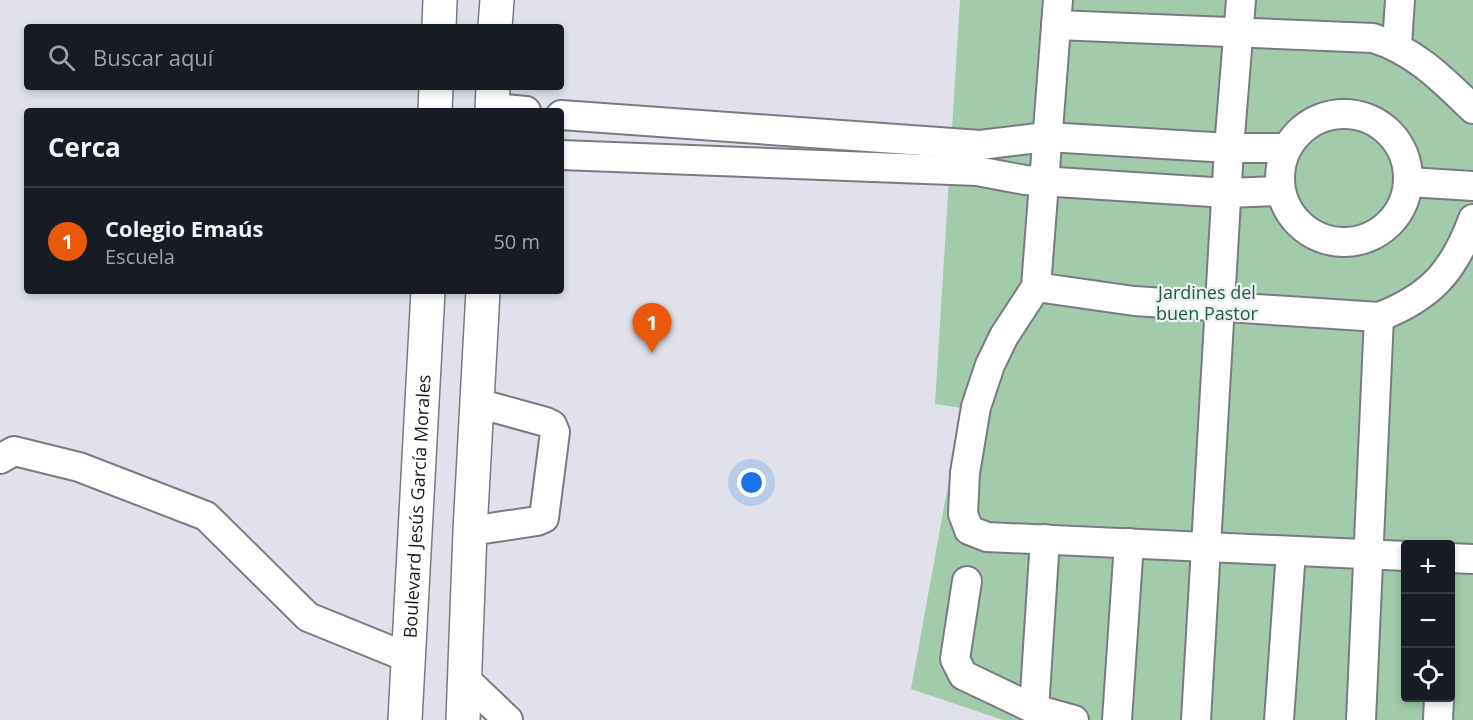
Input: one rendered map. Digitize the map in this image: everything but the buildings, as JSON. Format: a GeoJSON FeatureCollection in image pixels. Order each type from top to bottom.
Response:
{"type":"FeatureCollection","features":[{"type":"Feature","properties":{"kind":"main road"},"geometry":{"type":"LineString","coordinates":[[439,24],[440,0]]}},
{"type":"Feature","properties":{"kind":"main road"},"geometry":{"type":"LineString","coordinates":[[495,24],[496,0]]}},
{"type":"Feature","properties":{"kind":"main road"},"geometry":{"type":"LineString","coordinates":[[435,108],[436,90]]}},
{"type":"Feature","properties":{"kind":"main road","name":"Boulevard Jesús García Morales"},"geometry":{"type":"LineString","coordinates":[[405,720],[428,294]]}},
{"type":"Feature","properties":{"kind":"main road"},"geometry":{"type":"LineString","coordinates":[[463,720],[483,294]]}},
{"type":"Feature","properties":{"kind":"main road"},"geometry":{"type":"LineString","coordinates":[[421,450],[434,471],[439,491],[427,720]]}},
{"type":"Feature","properties":{"kind":"lane"},"geometry":{"type":"LineString","coordinates":[[1196,720],[1229,148],[1241,0]]}},
{"type":"Feature","properties":{"kind":"lane"},"geometry":{"type":"LineString","coordinates":[[1397,45],[1400,0]]}},
{"type":"Feature","properties":{"kind":"lane"},"geometry":{"type":"LineString","coordinates":[[1401,556],[987,537],[969,530],[963,514],[964,473],[975,407],[990,365],[1004,336],[1036,287],[1057,13],[1239,33],[1372,38],[1397,45],[1416,57],[1473,109]]}},
{"type":"Feature","properties":{"kind":"lane"},"geometry":{"type":"LineString","coordinates":[[492,102],[515,108]]}},
{"type":"Feature","properties":{"kind":"lane"},"geometry":{"type":"LineString","coordinates":[[1350,113],[1374,120],[1394,135],[1406,157],[1409,182],[1402,208],[1385,228],[1362,241],[1335,243],[1310,234],[1291,215],[1280,191],[1280,169],[1287,148],[1303,128],[1324,116],[1350,113]]}},
{"type":"Feature","properties":{"kind":"lane"},"geometry":{"type":"LineString","coordinates":[[564,115],[980,145],[1047,137],[1229,148],[1287,148]]}},
{"type":"Feature","properties":{"kind":"lane"},"geometry":{"type":"LineString","coordinates":[[592,118],[592,156]]}},
{"type":"Feature","properties":{"kind":"lane"},"geometry":{"type":"LineString","coordinates":[[693,160],[695,125]]}},
{"type":"Feature","properties":{"kind":"lane"},"geometry":{"type":"LineString","coordinates":[[804,165],[807,132]]}},
{"type":"Feature","properties":{"kind":"lane"},"geometry":{"type":"LineString","coordinates":[[919,170],[922,140]]}},
{"type":"Feature","properties":{"kind":"lane"},"geometry":{"type":"LineString","coordinates":[[564,155],[977,171],[1045,181],[1227,193],[1280,191]]}},
{"type":"Feature","properties":{"kind":"lane"},"geometry":{"type":"LineString","coordinates":[[1409,182],[1473,186]]}},
{"type":"Feature","properties":{"kind":"lane"},"geometry":{"type":"LineString","coordinates":[[1036,287],[1134,301],[1379,317],[1406,307],[1426,293],[1448,272],[1465,241],[1473,219]]}},
{"type":"Feature","properties":{"kind":"lane"},"geometry":{"type":"LineString","coordinates":[[1361,720],[1379,317]]}},
{"type":"Feature","properties":{"kind":"lane"},"geometry":{"type":"LineString","coordinates":[[470,531],[544,518],[555,432],[552,425],[546,422],[477,403]]}},
{"type":"Feature","properties":{"kind":"lane"},"geometry":{"type":"LineString","coordinates":[[0,459],[14,451],[79,467],[206,516],[308,617],[408,658]]}},
{"type":"Feature","properties":{"kind":"lane"},"geometry":{"type":"LineString","coordinates":[[1034,709],[1045,539]]}},
{"type":"Feature","properties":{"kind":"lane"},"geometry":{"type":"LineString","coordinates":[[1117,720],[1129,543]]}},
{"type":"Feature","properties":{"kind":"lane"},"geometry":{"type":"LineString","coordinates":[[1279,720],[1291,551]]}},
{"type":"Feature","properties":{"kind":"lane"},"geometry":{"type":"LineString","coordinates":[[1455,558],[1473,559]]}},
{"type":"Feature","properties":{"kind":"lane"},"geometry":{"type":"LineString","coordinates":[[967,581],[955,659],[957,668],[963,675],[1034,709],[1074,720]]}},
{"type":"Feature","properties":{"kind":"lane"},"geometry":{"type":"LineString","coordinates":[[466,680],[508,720]]}},
{"type":"Feature","properties":{"kind":"lane"},"geometry":{"type":"LineString","coordinates":[[1438,720],[1439,702]]}},
{"type":"Feature","properties":{"kind":"green space","name":"Jardines del buen Pastor"},"geometry":{"type":"Polygon","coordinates":[[[960,0],[1473,0],[1473,720],[1003,720],[911,689],[962,408],[935,404],[960,0]]]}},
{"type":"Feature","properties":{"kind":"place","name":"Colegio Emaús"},"geometry":{"type":"Point","coordinates":[652,353]}}]}
